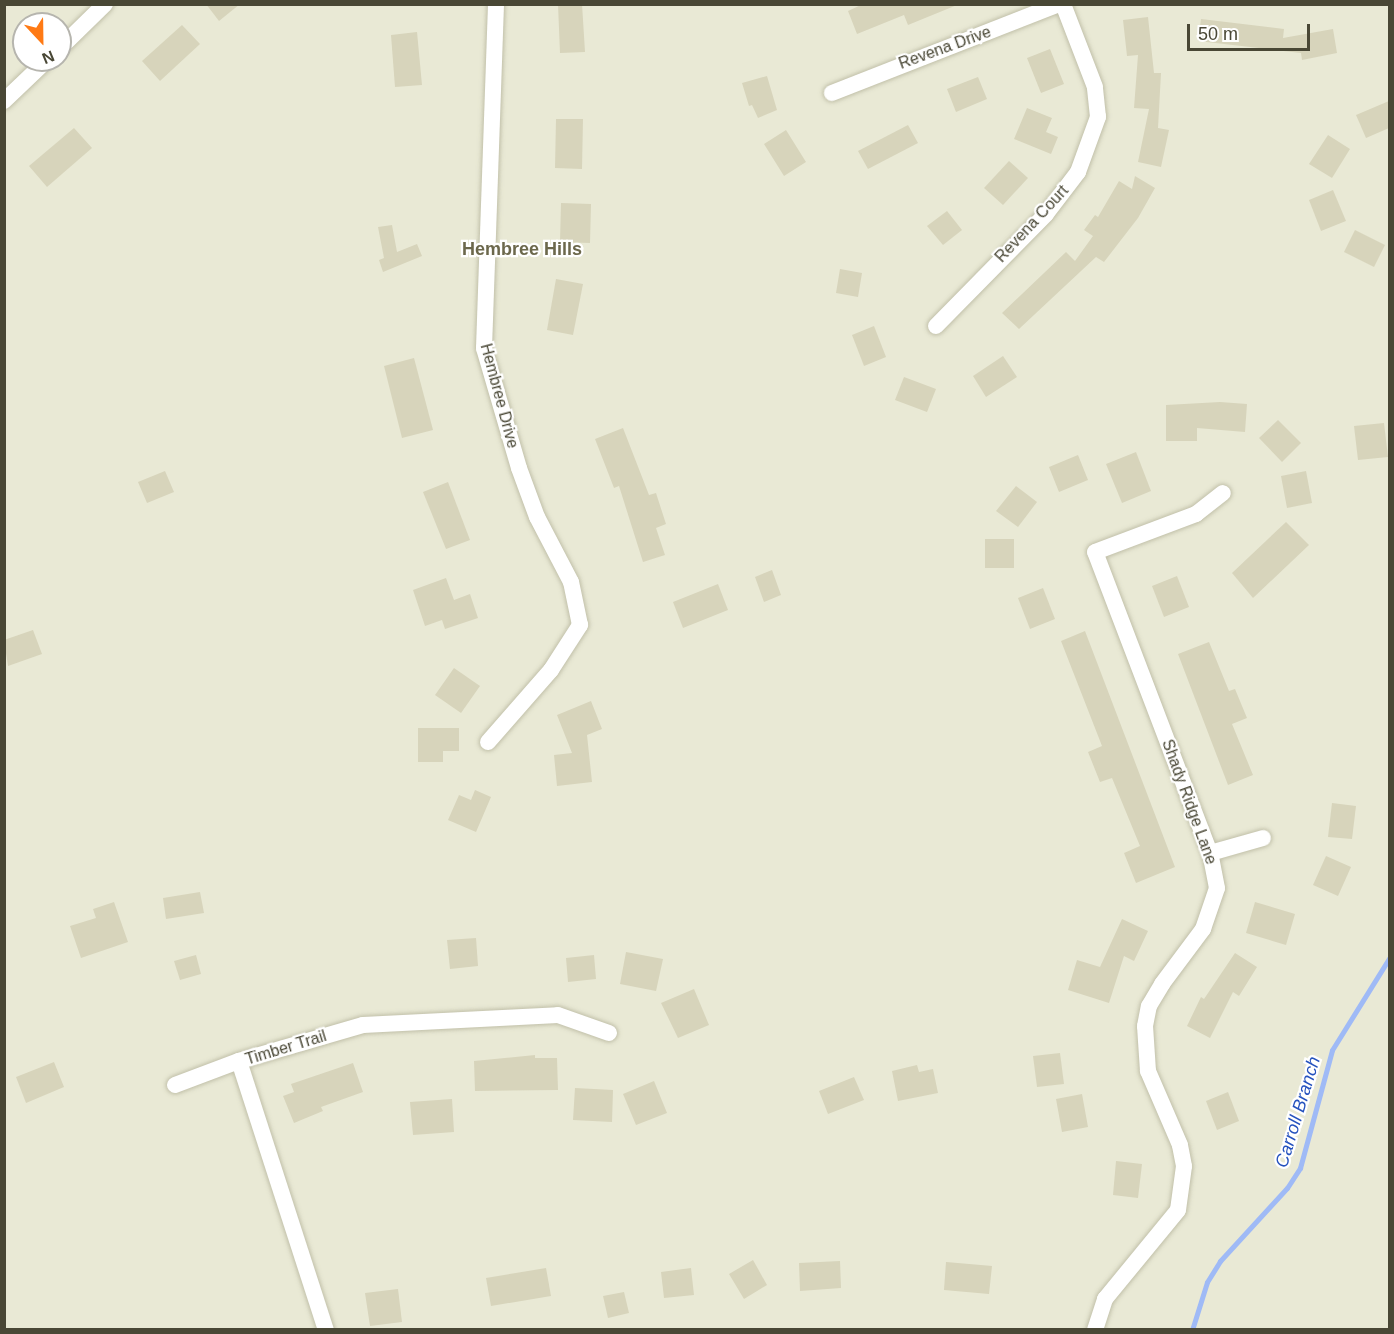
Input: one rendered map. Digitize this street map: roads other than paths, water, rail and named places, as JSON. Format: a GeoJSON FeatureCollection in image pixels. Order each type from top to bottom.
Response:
{"type":"FeatureCollection","features":[{"type":"Feature","properties":{"kind":"street"},"geometry":{"type":"LineString","coordinates":[[72,36],[105,4]]}},
{"type":"Feature","properties":{"kind":"street","name":"Hembree Drive"},"geometry":{"type":"LineString","coordinates":[[488,742],[551,670],[580,625],[571,582],[537,517],[519,468],[484,348],[496,4]]}},
{"type":"Feature","properties":{"kind":"street","name":"Revena Drive"},"geometry":{"type":"LineString","coordinates":[[832,93],[1061,4]]}},
{"type":"Feature","properties":{"kind":"street","name":"Revena Court"},"geometry":{"type":"LineString","coordinates":[[936,326],[1046,213],[1078,172],[1098,117],[1095,87],[1061,4]]}},
{"type":"Feature","properties":{"kind":"street"},"geometry":{"type":"LineString","coordinates":[[4,101],[34,72]]}},
{"type":"Feature","properties":{"kind":"street","name":"Shady Ridge Lane"},"geometry":{"type":"LineString","coordinates":[[1095,1329],[1105,1299],[1166,1229],[1178,1210],[1184,1187],[1180,1144],[1148,1071],[1145,1026],[1154,999],[1203,929],[1213,908],[1217,888],[1210,853],[1095,552],[1196,514],[1223,492]]}},
{"type":"Feature","properties":{"kind":"street"},"geometry":{"type":"LineString","coordinates":[[1210,853],[1263,838]]}},
{"type":"Feature","properties":{"kind":"street","name":"Timber Trail"},"geometry":{"type":"LineString","coordinates":[[326,1329],[239,1061],[363,1025],[558,1015],[609,1033]]}},
{"type":"Feature","properties":{"kind":"street"},"geometry":{"type":"LineString","coordinates":[[175,1085],[239,1061]]}},
{"type":"Feature","properties":{"kind":"waterway","name":"Carroll Branch"},"geometry":{"type":"LineString","coordinates":[[1192,1330],[1207,1282],[1220,1261],[1287,1188],[1300,1168],[1332,1050],[1390,957]]}},
{"type":"Feature","properties":{"kind":"district","name":"Hembree Hills"},"geometry":{"type":"Point","coordinates":[522,249]}}]}
